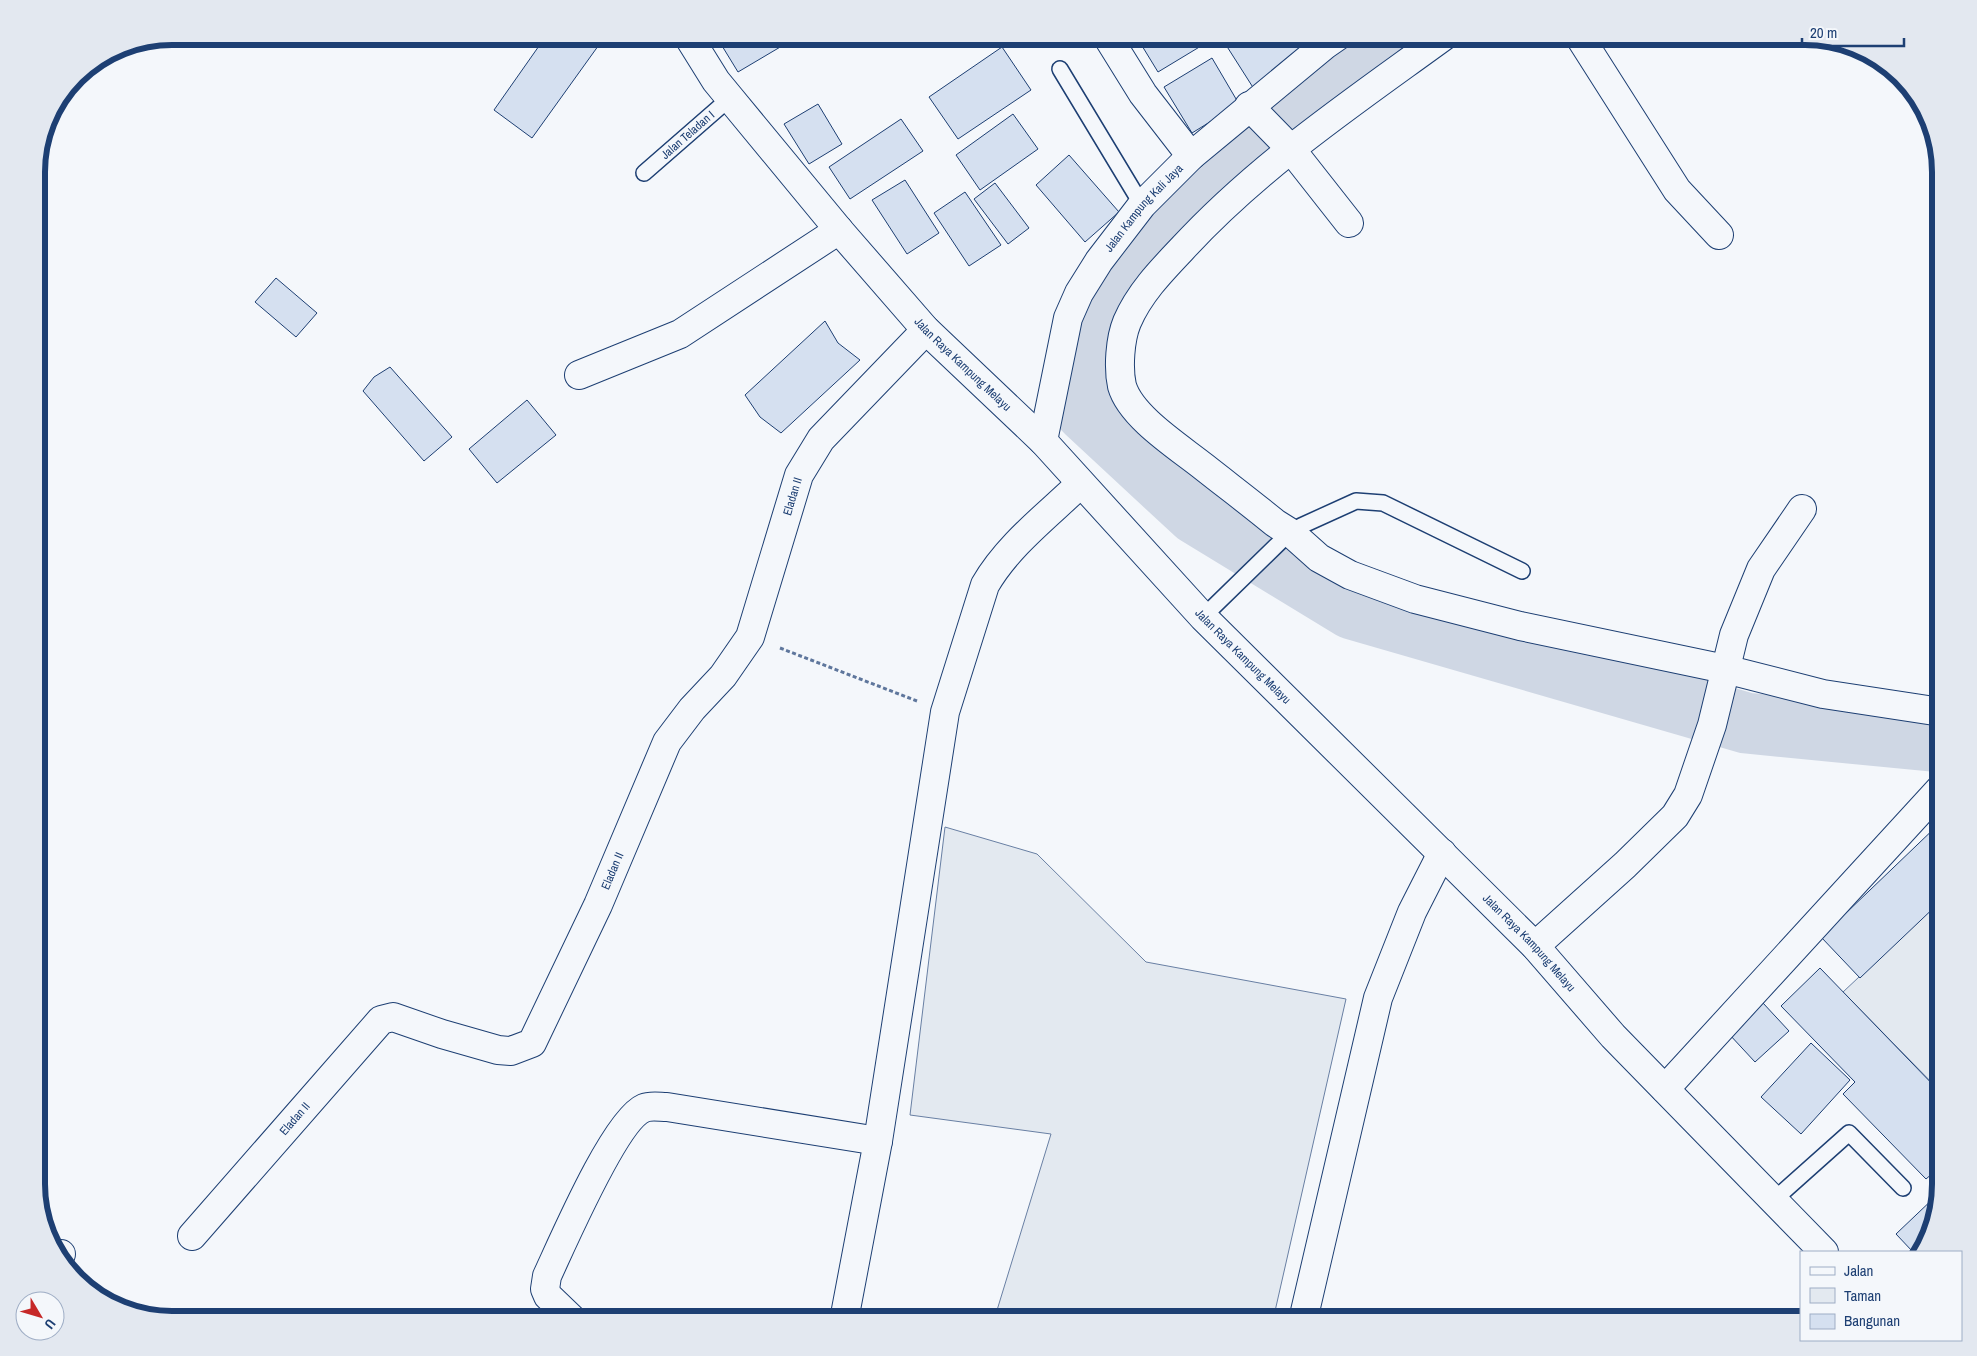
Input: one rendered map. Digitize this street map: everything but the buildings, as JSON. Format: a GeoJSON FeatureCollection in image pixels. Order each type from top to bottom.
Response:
{"type":"FeatureCollection","features":[{"type":"Feature","properties":{"kind":"street","name":"Jalan Raya Kampung Melayu"},"geometry":{"type":"LineString","coordinates":[[694,45],[716,81],[839,230],[926,330],[1043,441],[1080,484],[1203,617],[1535,946],[1613,1036],[1823,1251]]}},
{"type":"Feature","properties":{"kind":"street"},"geometry":{"type":"LineString","coordinates":[[1113,45],[1143,94],[1191,156]]}},
{"type":"Feature","properties":{"kind":"street","name":"Jalan Kampung Kali Jaya"},"geometry":{"type":"LineString","coordinates":[[1043,441],[1068,318],[1079,293],[1099,261],[1142,205],[1191,156],[1324,45]]}},
{"type":"Feature","properties":{"kind":"street"},"geometry":{"type":"LineString","coordinates":[[1430,45],[1281,138],[1161,271],[1139,299],[1126,323],[1121,366],[1122,386],[1141,416],[1268,517],[1286,537],[1350,575],[1415,599],[1723,675],[1823,694],[1932,711]]}},
{"type":"Feature","properties":{"kind":"street"},"geometry":{"type":"LineString","coordinates":[[1585,45],[1678,190],[1718,235]]}},
{"type":"Feature","properties":{"kind":"street"},"geometry":{"type":"LineString","coordinates":[[1249,106],[1281,138],[1349,223]]}},
{"type":"Feature","properties":{"kind":"street"},"geometry":{"type":"LineString","coordinates":[[579,375],[680,334],[839,230]]}},
{"type":"Feature","properties":{"kind":"street","name":"Eladan II"},"geometry":{"type":"LineString","coordinates":[[192,1236],[381,1020],[393,1017],[442,1034],[498,1050],[511,1051],[532,1043],[598,905],[667,742],[692,709],[723,676],[750,637],[799,475],[821,439],[926,330]]}},
{"type":"Feature","properties":{"kind":"street"},"geometry":{"type":"LineString","coordinates":[[846,1311],[878,1141],[945,712],[985,585],[1008,553],[1080,484]]}},
{"type":"Feature","properties":{"kind":"street"},"geometry":{"type":"LineString","coordinates":[[1535,946],[1625,865],[1675,816],[1688,795],[1712,725],[1734,635],[1761,569],[1802,510]]}},
{"type":"Feature","properties":{"kind":"street"},"geometry":{"type":"LineString","coordinates":[[1665,1089],[1932,798]]}},
{"type":"Feature","properties":{"kind":"street"},"geometry":{"type":"LineString","coordinates":[[1306,1311],[1378,998],[1412,912],[1442,854]]}},
{"type":"Feature","properties":{"kind":"street"},"geometry":{"type":"LineString","coordinates":[[564,1311],[548,1296],[545,1289],[546,1276],[606,1154],[630,1120],[644,1108],[667,1107],[878,1141]]}},
{"type":"Feature","properties":{"kind":"lane"},"geometry":{"type":"LineString","coordinates":[[1060,70],[1142,205]]}},
{"type":"Feature","properties":{"kind":"lane","name":"Jalan Teladan I"},"geometry":{"type":"LineString","coordinates":[[644,173],[730,98]]}},
{"type":"Feature","properties":{"kind":"lane"},"geometry":{"type":"LineString","coordinates":[[1203,617],[1286,537],[1302,526],[1356,502],[1383,503],[1522,571]]}},
{"type":"Feature","properties":{"kind":"lane"},"geometry":{"type":"LineString","coordinates":[[1774,1200],[1848,1133],[1903,1188]]}},
{"type":"Feature","properties":{"kind":"path"},"geometry":{"type":"LineString","coordinates":[[750,637],[945,712]]}},
{"type":"Feature","properties":{"kind":"green space"},"geometry":{"type":"Polygon","coordinates":[[[945,827],[1037,854],[1146,962],[1346,999],[1275,1311],[997,1311],[1051,1134],[910,1115],[945,827]]]}},
{"type":"Feature","properties":{"kind":"green space"},"geometry":{"type":"Polygon","coordinates":[[[1932,908],[1932,1083],[1843,992],[1932,908]]]}},
{"type":"Feature","properties":{"kind":"waterway"},"geometry":{"type":"LineString","coordinates":[[1382,45],[1190,184],[1086,342],[1086,412],[1196,514],[1352,609],[1746,723],[1932,741]]}}]}
